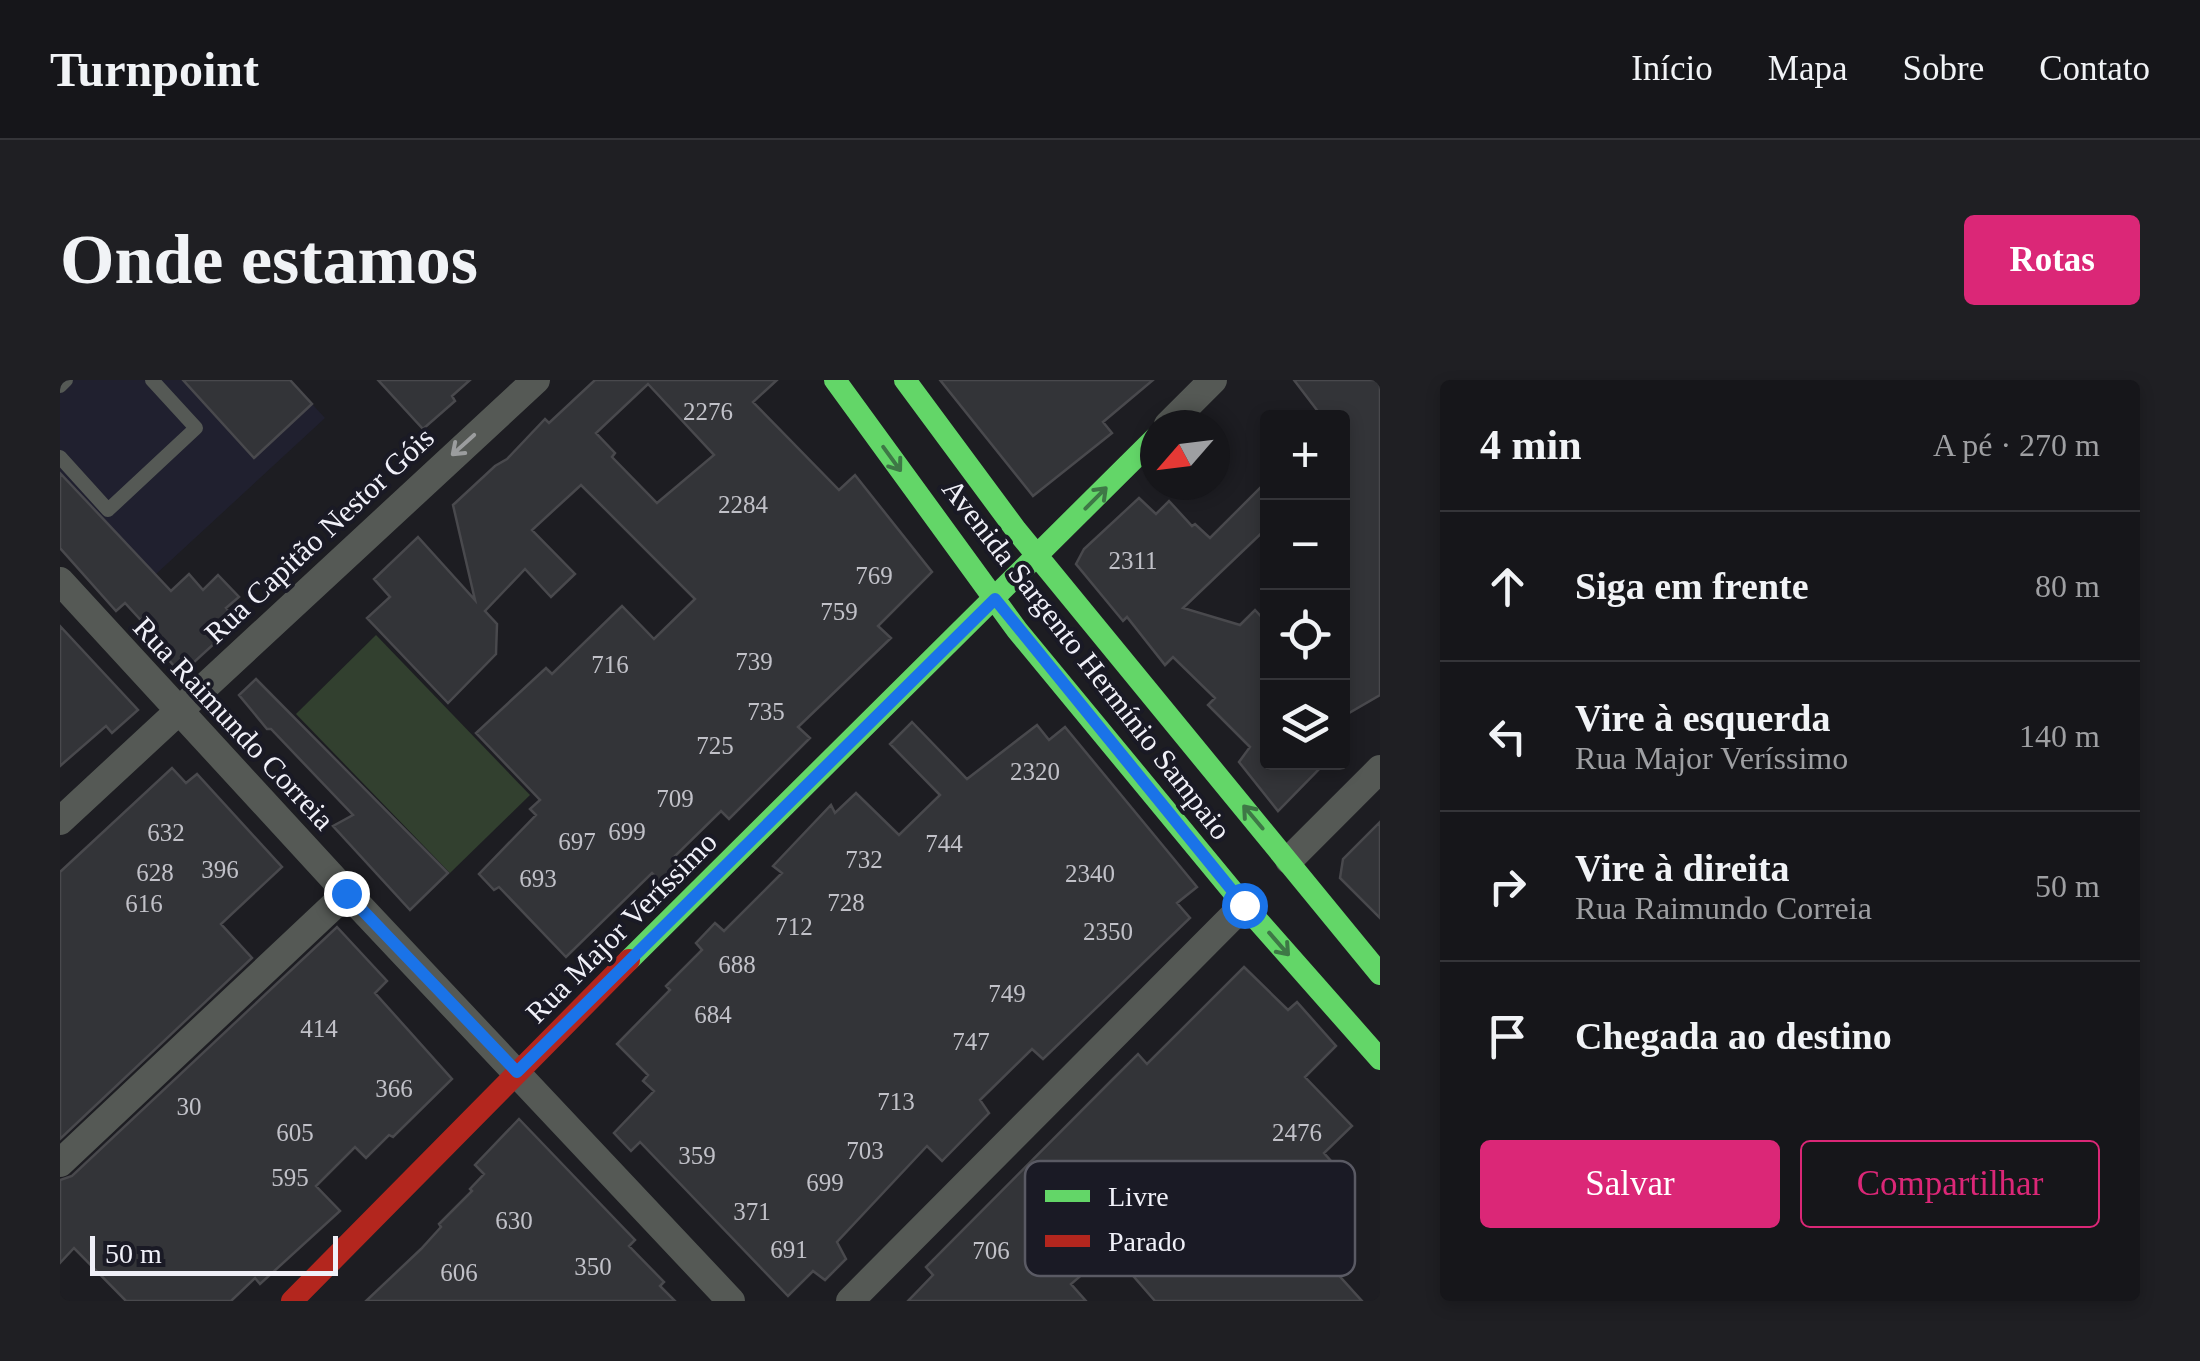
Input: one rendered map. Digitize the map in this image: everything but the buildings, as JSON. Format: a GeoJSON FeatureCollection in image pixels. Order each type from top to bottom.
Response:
{"type":"FeatureCollection","features":[{"type":"Feature","properties":{"kind":"main road","name":"Avenida Sargento Hermínio Sampaio"},"geometry":{"type":"LineString","coordinates":[[835,380],[995,599],[1244,905],[1380,1059]]}},
{"type":"Feature","properties":{"kind":"main road","name":"Avenida Sargento Hermínio Sampaio"},"geometry":{"type":"LineString","coordinates":[[905,380],[1037,556],[1380,974]]}},
{"type":"Feature","properties":{"kind":"main road","name":"Rua Major Veríssimo"},"geometry":{"type":"LineString","coordinates":[[292,1301],[1140,453]]}},
{"type":"Feature","properties":{"kind":"street","name":"Rua Capitão Nestor Góis"},"geometry":{"type":"LineString","coordinates":[[60,821],[536,380]]}},
{"type":"Feature","properties":{"kind":"street"},"geometry":{"type":"LineString","coordinates":[[1183,410],[1213,380]]}},
{"type":"Feature","properties":{"kind":"street","name":"Rua Raimundo Correia"},"geometry":{"type":"LineString","coordinates":[[60,581],[346,893],[731,1301]]}},
{"type":"Feature","properties":{"kind":"street"},"geometry":{"type":"LineString","coordinates":[[1289,860],[1380,769]]}},
{"type":"Feature","properties":{"kind":"street"},"geometry":{"type":"LineString","coordinates":[[60,1163],[346,893]]}},
{"type":"Feature","properties":{"kind":"street"},"geometry":{"type":"LineString","coordinates":[[850,1301],[1244,905]]}},
{"type":"Feature","properties":{"kind":"lane"},"geometry":{"type":"LineString","coordinates":[[60,386],[66,380]]}},
{"type":"Feature","properties":{"kind":"lane"},"geometry":{"type":"LineString","coordinates":[[60,457],[108,510],[196,428],[152,380]]}},
{"type":"Feature","properties":{"kind":"shaded area"},"geometry":{"type":"Polygon","coordinates":[[[60,380],[290,380],[325,418],[116,611],[60,548],[60,380]]]}},
{"type":"Feature","properties":{"kind":"green space"},"geometry":{"type":"Polygon","coordinates":[[[376,635],[530,795],[450,873],[296,714],[376,635]]]}},
{"type":"Feature","properties":{"kind":"traffic: fast"},"geometry":{"type":"LineString","coordinates":[[835,380],[1017,630],[1244,905],[1380,1059]]}},
{"type":"Feature","properties":{"kind":"traffic: fast"},"geometry":{"type":"LineString","coordinates":[[905,380],[1016,530],[1380,974]]}},
{"type":"Feature","properties":{"kind":"traffic: fast"},"geometry":{"type":"LineString","coordinates":[[629,960],[1140,453]]}},
{"type":"Feature","properties":{"kind":"traffic: jam"},"geometry":{"type":"LineString","coordinates":[[292,1301],[629,960]]}},
{"type":"Feature","properties":{"kind":"route"},"geometry":{"type":"LineString","coordinates":[[346,893],[517,1072],[995,599],[1244,905]]}}]}
